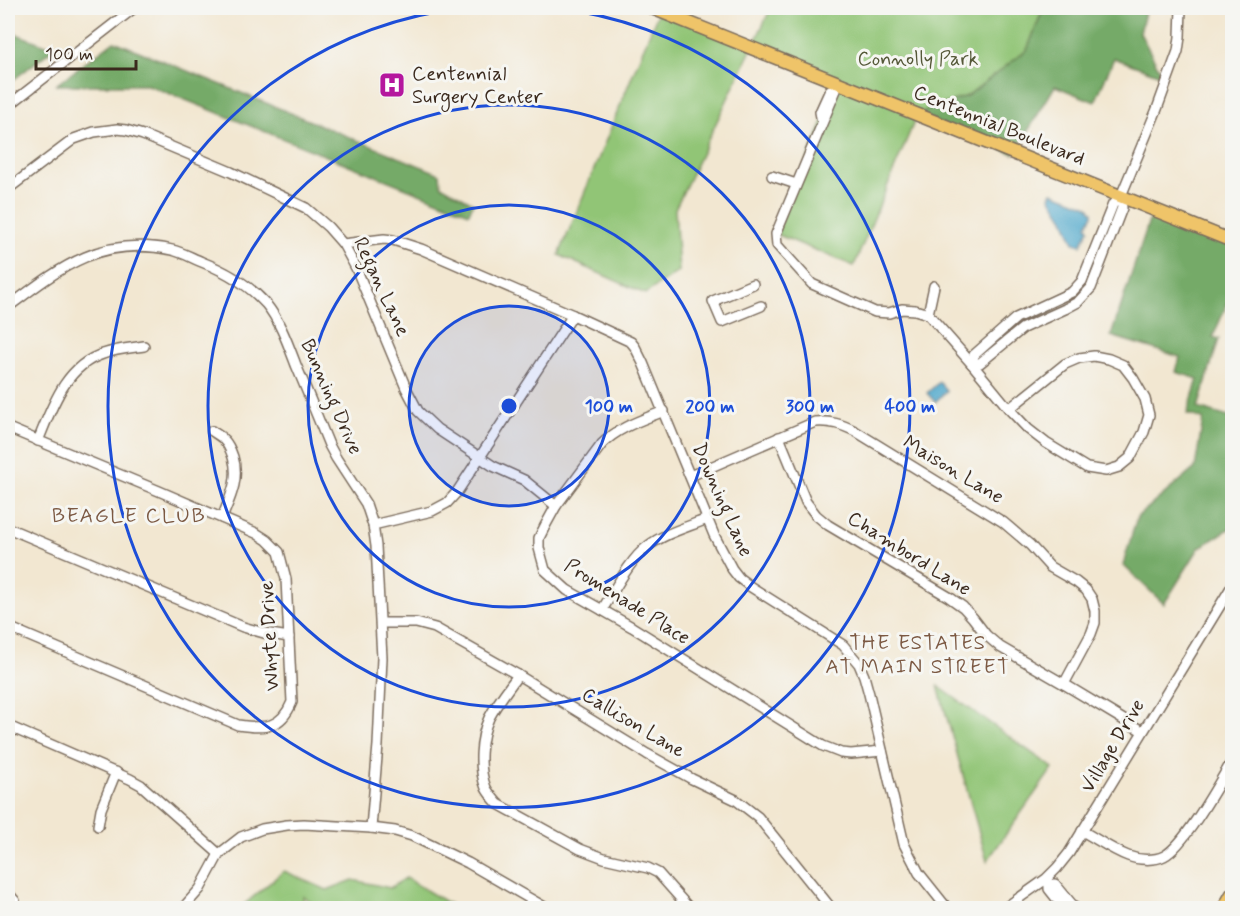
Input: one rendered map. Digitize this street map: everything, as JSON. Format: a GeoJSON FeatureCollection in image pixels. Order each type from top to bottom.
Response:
{"type":"FeatureCollection","features":[{"type":"Feature","properties":{"kind":"main road","name":"Centennial Boulevard"},"geometry":{"type":"LineString","coordinates":[[652,8],[665,10],[836,82],[1233,241]]}},
{"type":"Feature","properties":{"kind":"main road"},"geometry":{"type":"LineString","coordinates":[[1224,909],[1233,894]]}},
{"type":"Feature","properties":{"kind":"street"},"geometry":{"type":"LineString","coordinates":[[8,106],[134,8]]}},
{"type":"Feature","properties":{"kind":"street"},"geometry":{"type":"LineString","coordinates":[[972,364],[974,355],[1016,318],[1072,292],[1082,281],[1113,204],[1122,196],[1157,109],[1178,51],[1181,8]]}},
{"type":"Feature","properties":{"kind":"street"},"geometry":{"type":"LineString","coordinates":[[836,82],[820,112],[822,124],[776,234],[777,244],[812,284],[875,312],[889,313],[902,309],[928,314],[1009,409],[1028,429],[1087,468],[1106,471],[1119,467],[1130,458],[1144,432],[1149,415],[1145,399],[1123,365],[1094,356],[1079,358],[1065,364],[1009,409]]}},
{"type":"Feature","properties":{"kind":"street","name":"Regan Lane"},"geometry":{"type":"LineString","coordinates":[[8,189],[74,139],[94,132],[117,129],[143,135],[231,172],[306,208],[343,244],[356,268],[406,388],[418,411],[436,429],[480,458],[524,480],[556,506]]}},
{"type":"Feature","properties":{"kind":"street"},"geometry":{"type":"LineString","coordinates":[[772,176],[796,184]]}},
{"type":"Feature","properties":{"kind":"street","name":"Downing Lane"},"geometry":{"type":"LineString","coordinates":[[343,244],[384,239],[421,249],[631,342],[644,363],[707,519],[728,562],[739,578],[843,645],[859,664],[864,676],[904,844],[919,873],[947,909]]}},
{"type":"Feature","properties":{"kind":"street","name":"Bunning Drive"},"geometry":{"type":"LineString","coordinates":[[8,307],[70,263],[91,254],[115,248],[145,246],[174,250],[231,276],[266,304],[282,331],[329,445],[366,504],[373,525],[382,658],[371,828]]}},
{"type":"Feature","properties":{"kind":"street"},"geometry":{"type":"LineString","coordinates":[[753,284],[713,301],[722,322],[761,306]]}},
{"type":"Feature","properties":{"kind":"street"},"geometry":{"type":"LineString","coordinates":[[928,314],[934,286]]}},
{"type":"Feature","properties":{"kind":"street"},"geometry":{"type":"LineString","coordinates":[[373,525],[432,511],[447,503],[458,492],[573,315]]}},
{"type":"Feature","properties":{"kind":"street"},"geometry":{"type":"LineString","coordinates":[[38,441],[61,387],[79,368],[104,353],[144,346]]}},
{"type":"Feature","properties":{"kind":"street","name":"Promenade Place"},"geometry":{"type":"LineString","coordinates":[[664,411],[632,424],[602,444],[556,506],[539,538],[538,548],[545,570],[567,590],[824,746],[841,753],[851,754],[882,751]]}},
{"type":"Feature","properties":{"kind":"street","name":"Maison Lane"},"geometry":{"type":"LineString","coordinates":[[690,476],[815,422],[843,424],[1003,522],[1030,545],[1050,567],[1086,590],[1092,600],[1095,623],[1064,684]]}},
{"type":"Feature","properties":{"kind":"street","name":"Whyte Drive"},"geometry":{"type":"LineString","coordinates":[[8,429],[159,491],[267,540],[279,552],[286,579],[292,702],[286,713],[273,724],[257,728],[238,725],[8,627]]}},
{"type":"Feature","properties":{"kind":"street"},"geometry":{"type":"LineString","coordinates":[[212,431],[230,447],[235,465],[234,489],[222,518]]}},
{"type":"Feature","properties":{"kind":"street","name":"Chambord Lane"},"geometry":{"type":"LineString","coordinates":[[779,437],[806,502],[828,525],[949,597],[963,607],[999,647],[1142,731]]}},
{"type":"Feature","properties":{"kind":"street"},"geometry":{"type":"LineString","coordinates":[[602,610],[641,551],[663,537],[707,519]]}},
{"type":"Feature","properties":{"kind":"street"},"geometry":{"type":"LineString","coordinates":[[8,528],[243,627],[289,637]]}},
{"type":"Feature","properties":{"kind":"street","name":"Village Drive"},"geometry":{"type":"LineString","coordinates":[[1005,909],[1048,882],[1058,868],[1233,586]]}},
{"type":"Feature","properties":{"kind":"street","name":"Callison Lane"},"geometry":{"type":"LineString","coordinates":[[381,623],[416,623],[435,628],[518,675],[647,754],[736,800],[758,817],[831,909]]}},
{"type":"Feature","properties":{"kind":"street"},"geometry":{"type":"LineString","coordinates":[[518,675],[494,710],[484,732],[482,766],[486,788],[491,796],[498,804],[580,849],[604,858],[648,868],[658,873],[689,909]]}},
{"type":"Feature","properties":{"kind":"street"},"geometry":{"type":"LineString","coordinates":[[8,740],[10,727],[130,779],[152,794],[219,854]]}},
{"type":"Feature","properties":{"kind":"street"},"geometry":{"type":"LineString","coordinates":[[1082,831],[1128,856],[1143,859],[1161,857],[1175,848],[1185,836],[1233,761]]}},
{"type":"Feature","properties":{"kind":"street"},"geometry":{"type":"LineString","coordinates":[[98,826],[101,809],[116,772]]}},
{"type":"Feature","properties":{"kind":"street"},"geometry":{"type":"LineString","coordinates":[[183,909],[200,889],[219,854],[241,837],[262,829],[304,824],[371,828],[412,836],[468,863],[546,909]]}},
{"type":"Feature","properties":{"kind":"street"},"geometry":{"type":"LineString","coordinates":[[1064,909],[1049,889],[1048,882],[1054,884],[1075,909]]}},
{"type":"Feature","properties":{"kind":"street"},"geometry":{"type":"LineString","coordinates":[[8,893],[15,901]]}},
{"type":"Feature","properties":{"kind":"green space","name":"Connolly Park"},"geometry":{"type":"Polygon","coordinates":[[[771,8],[1043,8],[1027,50],[967,96],[917,115],[854,266],[776,234],[839,83],[752,48],[771,8]]]}},
{"type":"Feature","properties":{"kind":"green space"},"geometry":{"type":"Polygon","coordinates":[[[1043,8],[1146,8],[1140,33],[1163,76],[1114,58],[1095,102],[1055,86],[1014,154],[917,114],[967,96],[1027,50],[1043,8]]]}},
{"type":"Feature","properties":{"kind":"green space"},"geometry":{"type":"Polygon","coordinates":[[[659,10],[752,48],[675,209],[679,271],[645,294],[559,255],[659,10]]]}},
{"type":"Feature","properties":{"kind":"green space"},"geometry":{"type":"Polygon","coordinates":[[[8,31],[54,48],[8,84],[8,69],[12,64],[8,61],[8,31]]]}},
{"type":"Feature","properties":{"kind":"green space"},"geometry":{"type":"Polygon","coordinates":[[[114,41],[440,174],[441,185],[473,203],[469,213],[148,85],[56,85],[114,41]]]}},
{"type":"Feature","properties":{"kind":"green space"},"geometry":{"type":"Polygon","coordinates":[[[1153,209],[1232,241],[1232,292],[1213,337],[1219,339],[1198,408],[1232,418],[1232,527],[1199,548],[1164,604],[1123,565],[1137,517],[1195,468],[1203,419],[1187,414],[1198,379],[1176,372],[1180,357],[1111,336],[1153,209]]]}},
{"type":"Feature","properties":{"kind":"green space"},"geometry":{"type":"Polygon","coordinates":[[[938,686],[1053,768],[987,861],[938,686]]]}},
{"type":"Feature","properties":{"kind":"green space"},"geometry":{"type":"Polygon","coordinates":[[[284,871],[327,890],[353,880],[390,888],[406,878],[456,908],[316,908],[303,896],[304,908],[240,908],[284,871]]]}},
{"type":"Feature","properties":{"kind":"water"},"geometry":{"type":"Polygon","coordinates":[[[1052,192],[1088,206],[1093,212],[1087,225],[1089,229],[1081,245],[1074,243],[1064,219],[1050,197],[1052,192]]]}},
{"type":"Feature","properties":{"kind":"water"},"geometry":{"type":"Polygon","coordinates":[[[939,382],[947,391],[935,402],[927,393],[939,382]]]}},
{"type":"Feature","properties":{"kind":"place","name":"Centennial Surgery Center"},"geometry":{"type":"Point","coordinates":[392,85]}},
{"type":"Feature","properties":{"kind":"district","name":"BEAGLE CLUB"},"geometry":{"type":"Point","coordinates":[129,516]}},
{"type":"Feature","properties":{"kind":"district","name":"THE ESTATES AT MAIN STREET"},"geometry":{"type":"Point","coordinates":[918,655]}}]}
